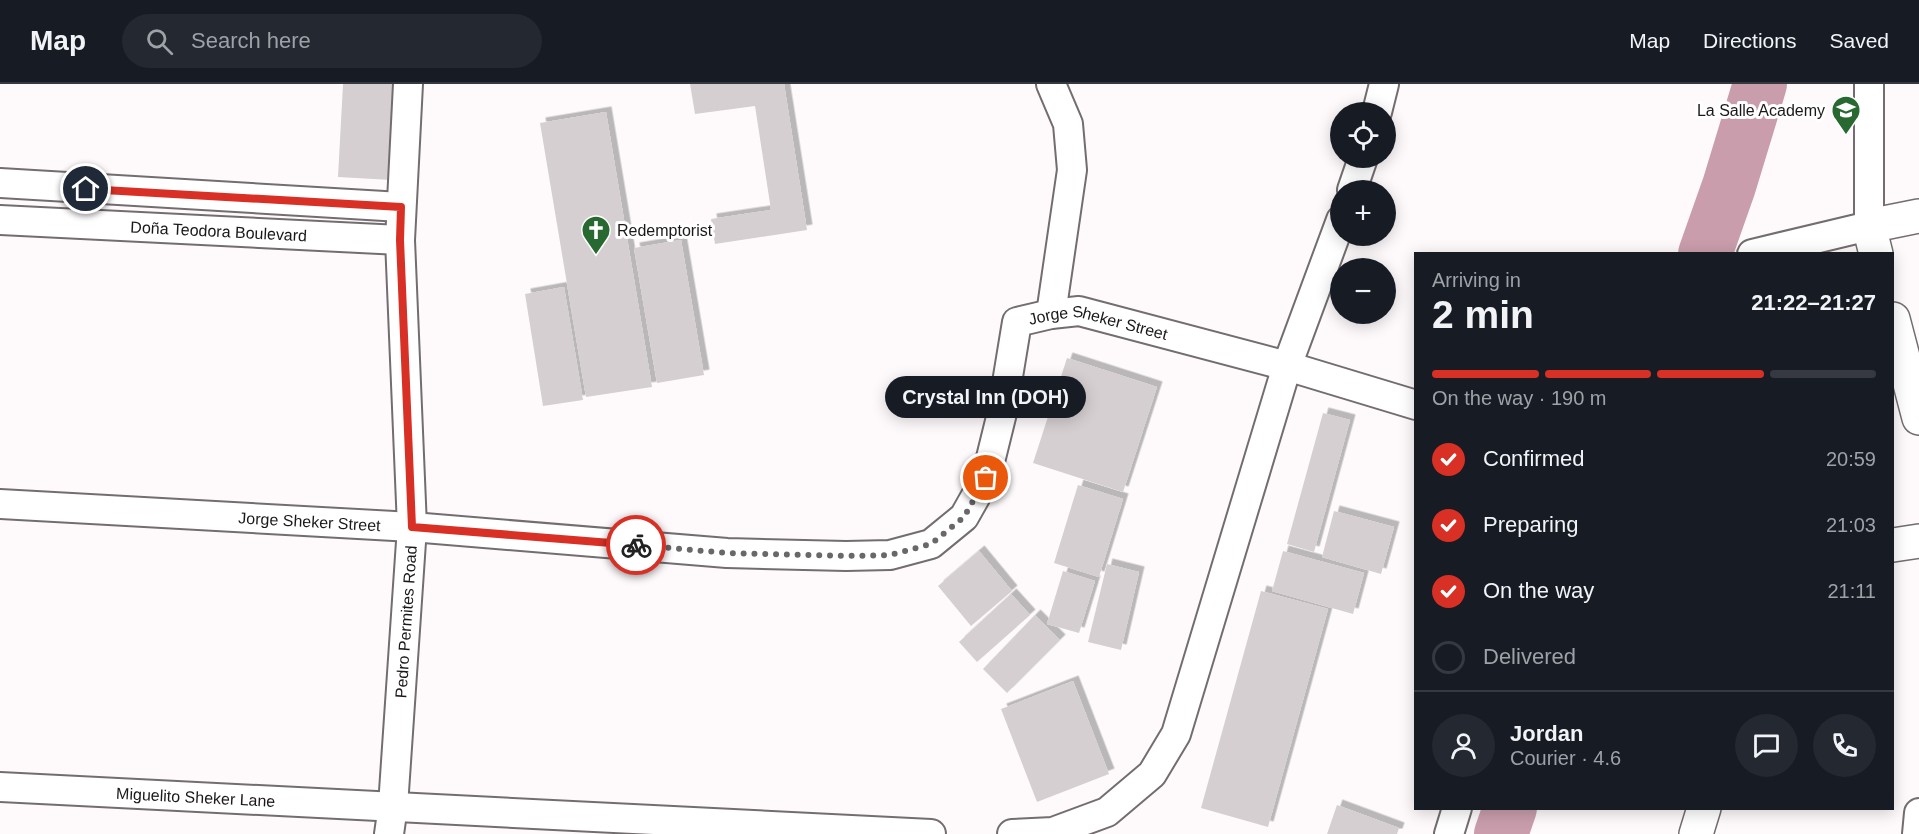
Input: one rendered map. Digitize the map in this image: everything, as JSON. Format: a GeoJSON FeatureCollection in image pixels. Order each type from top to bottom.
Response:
{"type":"FeatureCollection","features":[{"type":"Feature","properties":{"kind":"street","name":"Pedro Permites Road"},"geometry":{"type":"LineString","coordinates":[[389,834],[393,806],[412,527],[400,240],[408,84]]}},
{"type":"Feature","properties":{"kind":"street"},"geometry":{"type":"LineString","coordinates":[[1051,84],[1068,124],[1072,170],[1051,314]]}},
{"type":"Feature","properties":{"kind":"street"},"geometry":{"type":"LineString","coordinates":[[1380,102],[1384,84]]}},
{"type":"Feature","properties":{"kind":"street"},"geometry":{"type":"LineString","coordinates":[[1869,84],[1872,240]]}},
{"type":"Feature","properties":{"kind":"street","name":"Doña Teodora Boulevard"},"geometry":{"type":"LineString","coordinates":[[0,183],[401,207]]}},
{"type":"Feature","properties":{"kind":"street"},"geometry":{"type":"LineString","coordinates":[[1760,252],[1872,240],[1919,216]]}},
{"type":"Feature","properties":{"kind":"street","name":"Doña Teodora Boulevard"},"geometry":{"type":"LineString","coordinates":[[0,220],[400,240]]}},
{"type":"Feature","properties":{"kind":"street"},"geometry":{"type":"LineString","coordinates":[[1012,834],[1053,832],[1107,812],[1152,774],[1176,734],[1287,366],[1331,246]]}},
{"type":"Feature","properties":{"kind":"street","name":"Jorge Sheker Street"},"geometry":{"type":"LineString","coordinates":[[0,504],[412,527],[739,553],[890,555],[931,544],[964,517],[986,478],[1002,412],[1017,322],[1051,314],[1079,311],[1287,366],[1414,404]]}},
{"type":"Feature","properties":{"kind":"street"},"geometry":{"type":"LineString","coordinates":[[1894,323],[1919,418]]}},
{"type":"Feature","properties":{"kind":"street"},"geometry":{"type":"LineString","coordinates":[[1894,545],[1919,541]]}},
{"type":"Feature","properties":{"kind":"street","name":"Miguelito Sheker Lane"},"geometry":{"type":"LineString","coordinates":[[0,787],[931,834]]}},
{"type":"Feature","properties":{"kind":"street"},"geometry":{"type":"LineString","coordinates":[[1449,834],[1456,810]]}},
{"type":"Feature","properties":{"kind":"street"},"geometry":{"type":"LineString","coordinates":[[1696,834],[1703,810]]}},
{"type":"Feature","properties":{"kind":"street"},"geometry":{"type":"LineString","coordinates":[[1917,834],[1919,813]]}},
{"type":"Feature","properties":{"kind":"building"},"geometry":{"type":"Polygon","coordinates":[[[343,84],[396,84],[391,180],[338,177],[343,84]]]}},
{"type":"Feature","properties":{"kind":"building"},"geometry":{"type":"Polygon","coordinates":[[[690,84],[784,84],[807,230],[715,244],[711,219],[771,210],[755,106],[695,114],[690,84]]]}},
{"type":"Feature","properties":{"kind":"building","name":"Redemptorist"},"geometry":{"type":"Polygon","coordinates":[[[606,112],[652,387],[586,397],[540,123],[606,112]]]}},
{"type":"Feature","properties":{"kind":"building"},"geometry":{"type":"Polygon","coordinates":[[[681,240],[704,375],[657,383],[634,248],[681,240]]]}},
{"type":"Feature","properties":{"kind":"building"},"geometry":{"type":"Polygon","coordinates":[[[564,287],[583,400],[543,406],[525,294],[564,287]]]}},
{"type":"Feature","properties":{"kind":"building"},"geometry":{"type":"Polygon","coordinates":[[[1067,358],[1157,387],[1123,492],[1033,463],[1067,358]]]}},
{"type":"Feature","properties":{"kind":"building"},"geometry":{"type":"Polygon","coordinates":[[[1323,413],[1350,420],[1314,552],[1287,544],[1323,413]]]}},
{"type":"Feature","properties":{"kind":"building"},"geometry":{"type":"Polygon","coordinates":[[[1078,485],[1123,499],[1099,577],[1054,563],[1078,485]]]}},
{"type":"Feature","properties":{"kind":"building"},"geometry":{"type":"Polygon","coordinates":[[[1334,511],[1394,527],[1381,574],[1322,557],[1334,511]]]}},
{"type":"Feature","properties":{"kind":"building"},"geometry":{"type":"Polygon","coordinates":[[[979,551],[1012,591],[971,626],[938,586],[979,551]]]}},
{"type":"Feature","properties":{"kind":"building"},"geometry":{"type":"Polygon","coordinates":[[[1283,551],[1364,573],[1353,614],[1272,591],[1283,551]]]}},
{"type":"Feature","properties":{"kind":"building"},"geometry":{"type":"Polygon","coordinates":[[[1107,564],[1139,572],[1121,650],[1088,642],[1107,564]]]}},
{"type":"Feature","properties":{"kind":"building"},"geometry":{"type":"Polygon","coordinates":[[[1063,571],[1095,581],[1079,633],[1047,624],[1063,571]]]}},
{"type":"Feature","properties":{"kind":"building"},"geometry":{"type":"Polygon","coordinates":[[[1261,591],[1328,609],[1268,827],[1201,808],[1261,591]]]}},
{"type":"Feature","properties":{"kind":"building"},"geometry":{"type":"Polygon","coordinates":[[[1011,594],[1030,615],[977,662],[959,642],[1011,594]]]}},
{"type":"Feature","properties":{"kind":"building"},"geometry":{"type":"Polygon","coordinates":[[[1035,615],[1060,640],[1007,693],[983,669],[1035,615]]]}},
{"type":"Feature","properties":{"kind":"building"},"geometry":{"type":"Polygon","coordinates":[[[1073,681],[1109,774],[1037,802],[1001,709],[1073,681]]]}},
{"type":"Feature","properties":{"kind":"building"},"geometry":{"type":"Polygon","coordinates":[[[1337,805],[1399,828],[1397,834],[1327,834],[1337,805]]]}},
{"type":"Feature","properties":{"kind":"waterway"},"geometry":{"type":"LineString","coordinates":[[1706,252],[1729,186],[1760,84]]}},
{"type":"Feature","properties":{"kind":"waterway"},"geometry":{"type":"LineString","coordinates":[[1501,834],[1509,810]]}},
{"type":"Feature","properties":{"kind":"way so far"},"geometry":{"type":"LineString","coordinates":[[636,545],[727,553],[890,555],[931,544],[964,517],[986,478]]}},
{"type":"Feature","properties":{"kind":"place","name":"La Salle Academy"},"geometry":{"type":"Point","coordinates":[1846,136]}},
{"type":"Feature","properties":{"kind":"place","name":"Redemptorist"},"geometry":{"type":"Point","coordinates":[596,256]}},
{"type":"Feature","properties":{"kind":"place","name":"Crystal Inn (DOH)"},"geometry":{"type":"Point","coordinates":[986,478]}},
{"type":"Feature","properties":{"kind":"route"},"geometry":{"type":"LineString","coordinates":[[86,189],[401,207],[400,240],[412,527],[636,545]]}}]}
